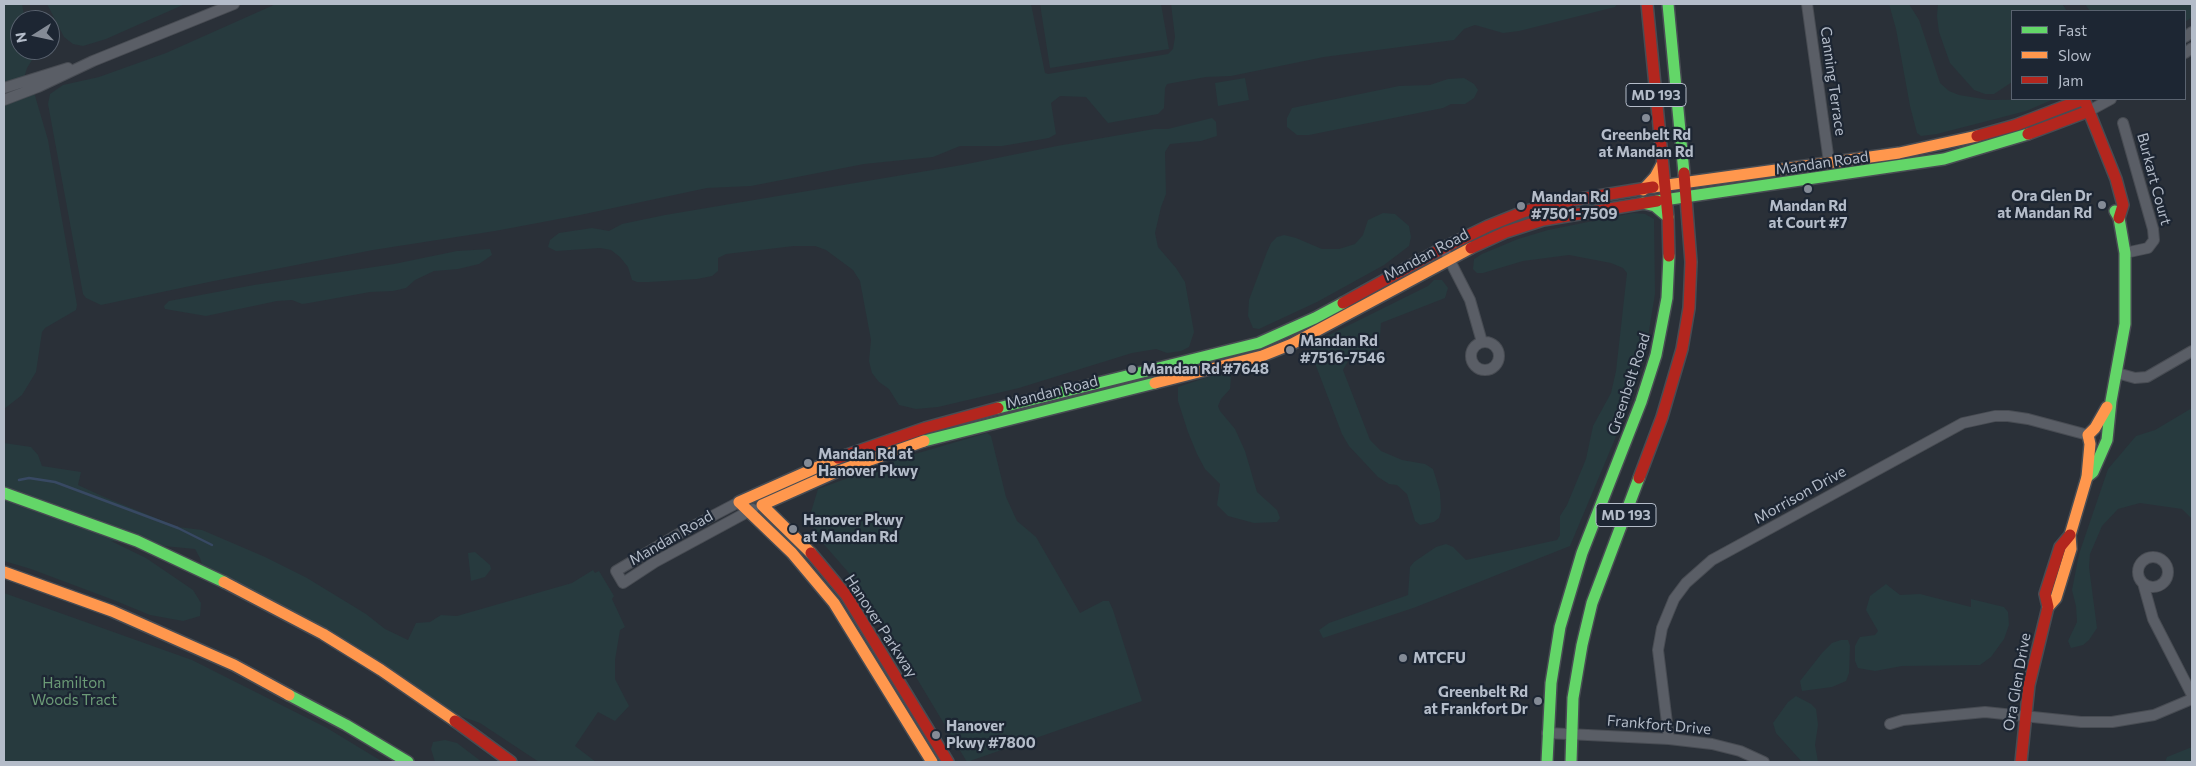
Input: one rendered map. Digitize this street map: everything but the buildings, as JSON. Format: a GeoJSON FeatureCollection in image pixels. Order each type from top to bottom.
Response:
{"type":"FeatureCollection","features":[{"type":"Feature","properties":{"kind":"main road","name":"Greenbelt Road"},"geometry":{"type":"LineString","coordinates":[[1547,762],[1547,732],[1551,683],[1556,647],[1569,592],[1582,553],[1641,402],[1656,355],[1667,298],[1668,217],[1647,4]]}},
{"type":"Feature","properties":{"kind":"main road","name":"MD 193"},"geometry":{"type":"LineString","coordinates":[[1571,762],[1571,734],[1576,681],[1592,603],[1662,417],[1682,349],[1689,308],[1691,284],[1688,197],[1668,4]]}},
{"type":"Feature","properties":{"kind":"main road","name":"Mandan Road"},"geometry":{"type":"LineString","coordinates":[[739,502],[831,461],[925,428],[1259,343],[1315,318],[1443,248],[1501,220],[1540,207],[1686,182],[1900,153],[1952,143],[2016,125],[2082,100]]}},
{"type":"Feature","properties":{"kind":"main road","name":"Ora Glen Drive"},"geometry":{"type":"LineString","coordinates":[[2021,762],[2024,716],[2033,664],[2048,607],[2046,594],[2060,547],[2070,535],[2087,477],[2091,436],[2110,402],[2125,324],[2125,253],[2119,218],[2122,204],[2108,156],[2085,113],[2082,100]]}},
{"type":"Feature","properties":{"kind":"main road","name":"Mandan Road"},"geometry":{"type":"LineString","coordinates":[[762,505],[836,472],[943,435],[1262,356],[1292,344],[1492,238],[1543,220],[1599,209],[1944,159],[2020,137],[2085,113]]}},
{"type":"Feature","properties":{"kind":"main road"},"geometry":{"type":"LineString","coordinates":[[1643,190],[1655,177],[1662,164]]}},
{"type":"Feature","properties":{"kind":"main road"},"geometry":{"type":"LineString","coordinates":[[1643,203],[1655,206],[1668,217]]}},
{"type":"Feature","properties":{"kind":"main road","name":"Ora Glen Drive"},"geometry":{"type":"LineString","coordinates":[[2087,477],[2093,472],[2105,440],[2111,416],[2110,402]]}},
{"type":"Feature","properties":{"kind":"main road"},"geometry":{"type":"LineString","coordinates":[[2103,430],[2105,440],[2095,447],[2091,436],[2103,430]]}},
{"type":"Feature","properties":{"kind":"main road"},"geometry":{"type":"LineString","coordinates":[[4,493],[137,541],[204,571],[261,600],[323,634],[381,670],[511,762]]}},
{"type":"Feature","properties":{"kind":"main road","name":"Hanover Parkway"},"geometry":{"type":"LineString","coordinates":[[739,502],[802,563],[834,603],[932,762]]}},
{"type":"Feature","properties":{"kind":"main road","name":"Hanover Parkway"},"geometry":{"type":"LineString","coordinates":[[762,505],[808,550],[846,595],[948,762]]}},
{"type":"Feature","properties":{"kind":"main road"},"geometry":{"type":"LineString","coordinates":[[4,572],[112,611],[234,665],[338,720],[408,762]]}},
{"type":"Feature","properties":{"kind":"street"},"geometry":{"type":"LineString","coordinates":[[4,100],[234,4]]}},
{"type":"Feature","properties":{"kind":"street","name":"Canning Terrace"},"geometry":{"type":"LineString","coordinates":[[1807,4],[1829,162]]}},
{"type":"Feature","properties":{"kind":"street"},"geometry":{"type":"LineString","coordinates":[[4,88],[34,77],[93,62]]}},
{"type":"Feature","properties":{"kind":"street","name":"Mandan Road"},"geometry":{"type":"LineString","coordinates":[[2085,113],[2109,100]]}},
{"type":"Feature","properties":{"kind":"street","name":"Burkart Court"},"geometry":{"type":"LineString","coordinates":[[2123,123],[2153,229],[2154,240],[2148,248],[2125,253]]}},
{"type":"Feature","properties":{"kind":"street"},"geometry":{"type":"LineString","coordinates":[[1443,248],[1470,300],[1482,342]]}},
{"type":"Feature","properties":{"kind":"street"},"geometry":{"type":"LineString","coordinates":[[2117,373],[2135,378],[2147,377],[2192,351]]}},
{"type":"Feature","properties":{"kind":"street","name":"Morrison Drive"},"geometry":{"type":"LineString","coordinates":[[1669,739],[1658,650],[1662,628],[1674,599],[1686,583],[1712,560],[1963,423],[1995,416],[2028,418],[2091,436]]}},
{"type":"Feature","properties":{"kind":"street","name":"Hanover Parkway"},"geometry":{"type":"LineString","coordinates":[[752,496],[762,505]]}},
{"type":"Feature","properties":{"kind":"street","name":"Mandan Road"},"geometry":{"type":"LineString","coordinates":[[739,502],[665,541],[616,571],[623,583],[655,562],[762,505]]}},
{"type":"Feature","properties":{"kind":"street"},"geometry":{"type":"LineString","coordinates":[[1890,724],[1903,720],[1986,712],[2081,722],[2112,722],[2154,715],[2192,697],[2153,619],[2144,583]]}},
{"type":"Feature","properties":{"kind":"street","name":"Frankfort Drive"},"geometry":{"type":"LineString","coordinates":[[1547,732],[1669,739],[1712,744],[1740,751],[1764,762]]}},
{"type":"Feature","properties":{"kind":"green space"},"geometry":{"type":"Polygon","coordinates":[[[4,4],[22,4],[23,10],[10,10],[10,60],[32,60],[23,81],[4,88],[4,4]]]}},
{"type":"Feature","properties":{"kind":"green space"},"geometry":{"type":"Polygon","coordinates":[[[47,4],[185,4],[106,39],[83,46],[73,44],[64,37],[60,29],[60,10],[50,10],[47,4]]]}},
{"type":"Feature","properties":{"kind":"green space"},"geometry":{"type":"Polygon","coordinates":[[[276,4],[1031,4],[1045,73],[1048,74],[1168,54],[1173,49],[1175,37],[1171,4],[1617,4],[1615,7],[1519,31],[1503,33],[1475,25],[1464,29],[1454,40],[1324,57],[1231,76],[1206,77],[1167,84],[1164,108],[1158,114],[1108,123],[1086,97],[1060,96],[1051,103],[1056,134],[1049,138],[1002,146],[960,146],[933,157],[864,164],[751,186],[707,188],[495,231],[373,250],[101,305],[86,298],[83,294],[48,104],[50,94],[63,85],[99,77],[166,53],[276,4]]]}},
{"type":"Feature","properties":{"kind":"green space"},"geometry":{"type":"Polygon","coordinates":[[[1040,4],[1161,4],[1169,49],[1050,68],[1040,4]]]}},
{"type":"Feature","properties":{"kind":"green space"},"geometry":{"type":"Polygon","coordinates":[[[1889,4],[1909,4],[1919,20],[1940,83],[1949,91],[1959,95],[1989,100],[2052,100],[2026,111],[1937,134],[1921,136],[1917,133],[1910,106],[1896,29],[1889,4]]]}},
{"type":"Feature","properties":{"kind":"green space"},"geometry":{"type":"Polygon","coordinates":[[[1938,4],[2062,4],[2066,10],[2011,10],[2011,83],[1994,94],[1985,94],[1974,90],[1950,63],[1939,32],[1938,4]]]}},
{"type":"Feature","properties":{"kind":"green space"},"geometry":{"type":"Polygon","coordinates":[[[2085,4],[2192,4],[2192,17],[2186,21],[2186,10],[2089,10],[2085,4]]]}},
{"type":"Feature","properties":{"kind":"green space"},"geometry":{"type":"Polygon","coordinates":[[[1245,78],[1249,100],[1218,106],[1215,83],[1245,78]]]}},
{"type":"Feature","properties":{"kind":"green space"},"geometry":{"type":"Polygon","coordinates":[[[1464,78],[1474,84],[1478,90],[1474,98],[1465,104],[1451,104],[1443,108],[1309,135],[1297,135],[1287,127],[1287,118],[1292,108],[1399,86],[1430,85],[1448,79],[1464,78]]]}},
{"type":"Feature","properties":{"kind":"green space"},"geometry":{"type":"Polygon","coordinates":[[[33,89],[48,140],[77,305],[76,310],[45,328],[42,332],[36,372],[22,395],[4,409],[4,100],[33,89]]]}},
{"type":"Feature","properties":{"kind":"green space"},"geometry":{"type":"Polygon","coordinates":[[[1212,118],[1216,122],[1217,136],[1201,141],[1170,144],[1165,152],[1166,194],[1155,233],[1158,247],[1185,282],[1194,332],[1189,347],[1181,351],[1167,353],[1156,349],[1132,353],[1019,388],[938,407],[916,409],[899,405],[889,389],[879,382],[872,373],[869,361],[871,340],[860,281],[853,270],[826,250],[815,246],[794,246],[726,254],[718,258],[718,271],[712,276],[697,279],[637,282],[632,280],[628,267],[611,250],[600,248],[556,251],[548,247],[550,240],[559,233],[592,228],[609,231],[622,224],[665,215],[962,165],[1154,129],[1168,129],[1212,118]]]}},
{"type":"Feature","properties":{"kind":"green space"},"geometry":{"type":"Polygon","coordinates":[[[1383,213],[1395,214],[1409,226],[1411,237],[1409,246],[1384,265],[1317,302],[1259,329],[1253,328],[1248,316],[1249,300],[1271,243],[1277,237],[1284,235],[1322,249],[1339,249],[1355,244],[1363,235],[1368,220],[1383,213]]]}},
{"type":"Feature","properties":{"kind":"green space"},"geometry":{"type":"Polygon","coordinates":[[[1633,213],[1645,214],[1654,219],[1655,294],[1647,343],[1628,408],[1570,546],[1416,607],[1323,638],[1319,630],[1329,623],[1408,595],[1410,567],[1414,562],[1436,547],[1446,544],[1453,547],[1466,560],[1557,540],[1560,535],[1560,516],[1567,505],[1586,459],[1593,426],[1611,393],[1616,371],[1627,273],[1623,268],[1611,263],[1569,255],[1523,261],[1483,273],[1477,273],[1473,269],[1474,259],[1518,239],[1548,230],[1633,213]]]}},
{"type":"Feature","properties":{"kind":"green space"},"geometry":{"type":"Polygon","coordinates":[[[490,249],[492,255],[479,264],[458,269],[434,271],[415,280],[406,288],[393,291],[370,292],[302,304],[292,300],[277,301],[206,316],[165,309],[164,306],[169,301],[254,285],[394,264],[457,251],[490,249]]]}},
{"type":"Feature","properties":{"kind":"green space"},"geometry":{"type":"Polygon","coordinates":[[[1434,280],[1442,280],[1448,288],[1445,298],[1381,323],[1379,349],[1351,356],[1343,370],[1370,440],[1381,451],[1402,460],[1425,464],[1433,469],[1440,492],[1441,511],[1439,518],[1434,522],[1420,525],[1415,521],[1407,494],[1397,485],[1389,484],[1378,477],[1349,446],[1342,434],[1313,358],[1311,347],[1323,338],[1428,286],[1434,280]]]}},
{"type":"Feature","properties":{"kind":"green space"},"geometry":{"type":"Polygon","coordinates":[[[1226,375],[1231,377],[1230,389],[1221,399],[1218,406],[1235,429],[1245,451],[1257,492],[1277,510],[1280,518],[1277,522],[1254,523],[1228,516],[1217,505],[1220,484],[1205,469],[1188,432],[1178,401],[1178,387],[1211,376],[1226,375]]]}},
{"type":"Feature","properties":{"kind":"green space"},"geometry":{"type":"Polygon","coordinates":[[[2192,408],[2192,519],[2182,509],[2140,503],[2118,509],[2102,526],[2090,554],[2089,567],[2097,628],[2083,645],[2071,648],[2068,641],[2077,622],[2072,590],[2079,554],[2108,469],[2136,436],[2155,430],[2192,408]]]}},
{"type":"Feature","properties":{"kind":"green space"},"geometry":{"type":"Polygon","coordinates":[[[987,433],[991,436],[1006,497],[1017,521],[1036,537],[1080,613],[1103,601],[1109,601],[1142,701],[967,762],[886,627],[848,572],[814,533],[811,512],[818,489],[908,456],[987,433]]]}},
{"type":"Feature","properties":{"kind":"green space"},"geometry":{"type":"Polygon","coordinates":[[[4,443],[31,447],[38,455],[42,466],[81,472],[78,485],[104,497],[178,527],[202,530],[265,557],[307,578],[366,614],[385,629],[408,640],[416,623],[430,622],[441,615],[457,616],[572,583],[593,570],[595,573],[599,571],[614,596],[612,599],[625,627],[620,630],[615,660],[615,679],[629,706],[615,721],[598,712],[575,746],[596,762],[539,762],[480,723],[437,708],[204,571],[195,549],[111,541],[146,558],[193,590],[201,603],[200,616],[183,621],[150,615],[31,569],[4,561],[4,443]]]}},
{"type":"Feature","properties":{"kind":"green space"},"geometry":{"type":"Polygon","coordinates":[[[475,552],[490,565],[491,569],[485,577],[471,581],[468,553],[475,552]]]}},
{"type":"Feature","properties":{"kind":"green space"},"geometry":{"type":"Polygon","coordinates":[[[1886,584],[1900,595],[1920,594],[1971,607],[1971,599],[2004,607],[2008,612],[2009,625],[2004,639],[1991,657],[1980,665],[1902,666],[1875,671],[1858,668],[1855,661],[1855,646],[1858,640],[1860,637],[1875,635],[1878,631],[1866,610],[1870,596],[1886,584]]]}},
{"type":"Feature","properties":{"kind":"green space","name":"Hamilton Woods Tract"},"geometry":{"type":"Polygon","coordinates":[[[4,593],[192,660],[327,728],[383,762],[4,762],[4,593]]]}},
{"type":"Feature","properties":{"kind":"green space"},"geometry":{"type":"Polygon","coordinates":[[[1848,640],[1850,646],[1849,673],[1846,681],[1832,687],[1802,691],[1800,681],[1832,643],[1848,640]]]}},
{"type":"Feature","properties":{"kind":"green space"},"geometry":{"type":"Polygon","coordinates":[[[1796,696],[1816,709],[1818,725],[1815,745],[1818,762],[1802,762],[1776,733],[1773,723],[1788,702],[1796,696]]]}},
{"type":"Feature","properties":{"kind":"green space"},"geometry":{"type":"Polygon","coordinates":[[[445,740],[457,743],[482,762],[435,762],[431,749],[433,742],[445,740]]]}},
{"type":"Feature","properties":{"kind":"green space"},"geometry":{"type":"Polygon","coordinates":[[[2192,747],[2192,762],[2165,762],[2167,757],[2192,747]]]}},
{"type":"Feature","properties":{"kind":"waterway"},"geometry":{"type":"LineString","coordinates":[[19,480],[29,478],[55,482],[178,528],[212,545]]}},
{"type":"Feature","properties":{"kind":"traffic: fast"},"geometry":{"type":"LineString","coordinates":[[1668,4],[1684,173]]}},
{"type":"Feature","properties":{"kind":"traffic: fast"},"geometry":{"type":"LineString","coordinates":[[1657,201],[1944,159],[2028,134]]}},
{"type":"Feature","properties":{"kind":"traffic: fast"},"geometry":{"type":"LineString","coordinates":[[1643,203],[1655,206],[1668,217]]}},
{"type":"Feature","properties":{"kind":"traffic: fast"},"geometry":{"type":"LineString","coordinates":[[2087,477],[2093,472],[2107,440],[2111,401],[2125,324],[2125,253],[2119,218],[2115,211]]}},
{"type":"Feature","properties":{"kind":"traffic: fast"},"geometry":{"type":"LineString","coordinates":[[1547,762],[1551,683],[1560,627],[1582,553],[1641,402],[1656,355],[1667,298],[1669,256]]}},
{"type":"Feature","properties":{"kind":"traffic: fast"},"geometry":{"type":"LineString","coordinates":[[998,408],[1259,343],[1315,318],[1343,303]]}},
{"type":"Feature","properties":{"kind":"traffic: fast"},"geometry":{"type":"LineString","coordinates":[[924,441],[1155,383]]}},
{"type":"Feature","properties":{"kind":"traffic: fast"},"geometry":{"type":"LineString","coordinates":[[1571,762],[1573,698],[1582,645],[1592,603],[1639,478]]}},
{"type":"Feature","properties":{"kind":"traffic: fast"},"geometry":{"type":"LineString","coordinates":[[4,493],[137,541],[224,582]]}},
{"type":"Feature","properties":{"kind":"traffic: fast"},"geometry":{"type":"LineString","coordinates":[[289,695],[346,725],[408,762]]}},
{"type":"Feature","properties":{"kind":"traffic: slow"},"geometry":{"type":"LineString","coordinates":[[1653,187],[1899,153],[1977,136]]}},
{"type":"Feature","properties":{"kind":"traffic: slow"},"geometry":{"type":"LineString","coordinates":[[1643,190],[1655,177],[1662,164]]}},
{"type":"Feature","properties":{"kind":"traffic: slow"},"geometry":{"type":"LineString","coordinates":[[1155,383],[1262,356],[1292,344],[1471,248]]}},
{"type":"Feature","properties":{"kind":"traffic: slow"},"geometry":{"type":"LineString","coordinates":[[2048,607],[2056,598],[2071,549],[2070,535],[2087,477],[2090,444],[2088,435],[2095,428],[2107,407]]}},
{"type":"Feature","properties":{"kind":"traffic: slow"},"geometry":{"type":"LineString","coordinates":[[811,553],[762,505],[836,472],[924,441]]}},
{"type":"Feature","properties":{"kind":"traffic: slow"},"geometry":{"type":"LineString","coordinates":[[838,458],[739,502],[792,553],[834,603],[932,762]]}},
{"type":"Feature","properties":{"kind":"traffic: slow"},"geometry":{"type":"LineString","coordinates":[[4,572],[112,611],[234,665],[289,695]]}},
{"type":"Feature","properties":{"kind":"traffic: slow"},"geometry":{"type":"LineString","coordinates":[[224,582],[323,634],[381,670],[455,721]]}},
{"type":"Feature","properties":{"kind":"traffic: jam"},"geometry":{"type":"LineString","coordinates":[[1647,4],[1668,217],[1669,256]]}},
{"type":"Feature","properties":{"kind":"traffic: jam"},"geometry":{"type":"LineString","coordinates":[[1977,136],[2016,125],[2081,100]]}},
{"type":"Feature","properties":{"kind":"traffic: jam"},"geometry":{"type":"LineString","coordinates":[[2084,100],[2116,179],[2123,205],[2119,218]]}},
{"type":"Feature","properties":{"kind":"traffic: jam"},"geometry":{"type":"LineString","coordinates":[[2028,134],[2089,111]]}},
{"type":"Feature","properties":{"kind":"traffic: jam"},"geometry":{"type":"LineString","coordinates":[[1639,478],[1662,417],[1682,349],[1689,308],[1691,262],[1684,173]]}},
{"type":"Feature","properties":{"kind":"traffic: jam"},"geometry":{"type":"LineString","coordinates":[[1343,303],[1443,248],[1488,226],[1523,212],[1555,203],[1653,187]]}},
{"type":"Feature","properties":{"kind":"traffic: jam"},"geometry":{"type":"LineString","coordinates":[[1471,248],[1506,232],[1543,220],[1657,201]]}},
{"type":"Feature","properties":{"kind":"traffic: jam"},"geometry":{"type":"LineString","coordinates":[[838,458],[925,428],[998,408]]}},
{"type":"Feature","properties":{"kind":"traffic: jam"},"geometry":{"type":"LineString","coordinates":[[2021,762],[2029,685],[2048,607],[2045,594],[2060,547],[2070,535]]}},
{"type":"Feature","properties":{"kind":"traffic: jam"},"geometry":{"type":"LineString","coordinates":[[811,553],[846,595],[948,762]]}},
{"type":"Feature","properties":{"kind":"traffic: jam"},"geometry":{"type":"LineString","coordinates":[[455,721],[511,762]]}},
{"type":"Feature","properties":{"kind":"place","name":"Greenbelt Rd at Mandan Rd"},"geometry":{"type":"Point","coordinates":[1646,118]}},
{"type":"Feature","properties":{"kind":"place","name":"Mandan Rd at Court #7"},"geometry":{"type":"Point","coordinates":[1808,189]}},
{"type":"Feature","properties":{"kind":"place","name":"Ora Glen Dr at Mandan Rd"},"geometry":{"type":"Point","coordinates":[2102,205]}},
{"type":"Feature","properties":{"kind":"place","name":"Mandan Rd #7501-7509"},"geometry":{"type":"Point","coordinates":[1521,206]}},
{"type":"Feature","properties":{"kind":"place","name":"Mandan Rd #7516-7546"},"geometry":{"type":"Point","coordinates":[1290,350]}},
{"type":"Feature","properties":{"kind":"place","name":"Mandan Rd #7648"},"geometry":{"type":"Point","coordinates":[1132,369]}},
{"type":"Feature","properties":{"kind":"place","name":"Mandan Rd at Hanover Pkwy"},"geometry":{"type":"Point","coordinates":[808,463]}},
{"type":"Feature","properties":{"kind":"place","name":"Hanover Pkwy at Mandan Rd"},"geometry":{"type":"Point","coordinates":[793,529]}},
{"type":"Feature","properties":{"kind":"place","name":"MTCFU"},"geometry":{"type":"Point","coordinates":[1403,658]}},
{"type":"Feature","properties":{"kind":"place","name":"Greenbelt Rd at Frankfort Dr"},"geometry":{"type":"Point","coordinates":[1538,701]}},
{"type":"Feature","properties":{"kind":"place","name":"Hanover Pkwy #7800"},"geometry":{"type":"Point","coordinates":[936,735]}}]}
